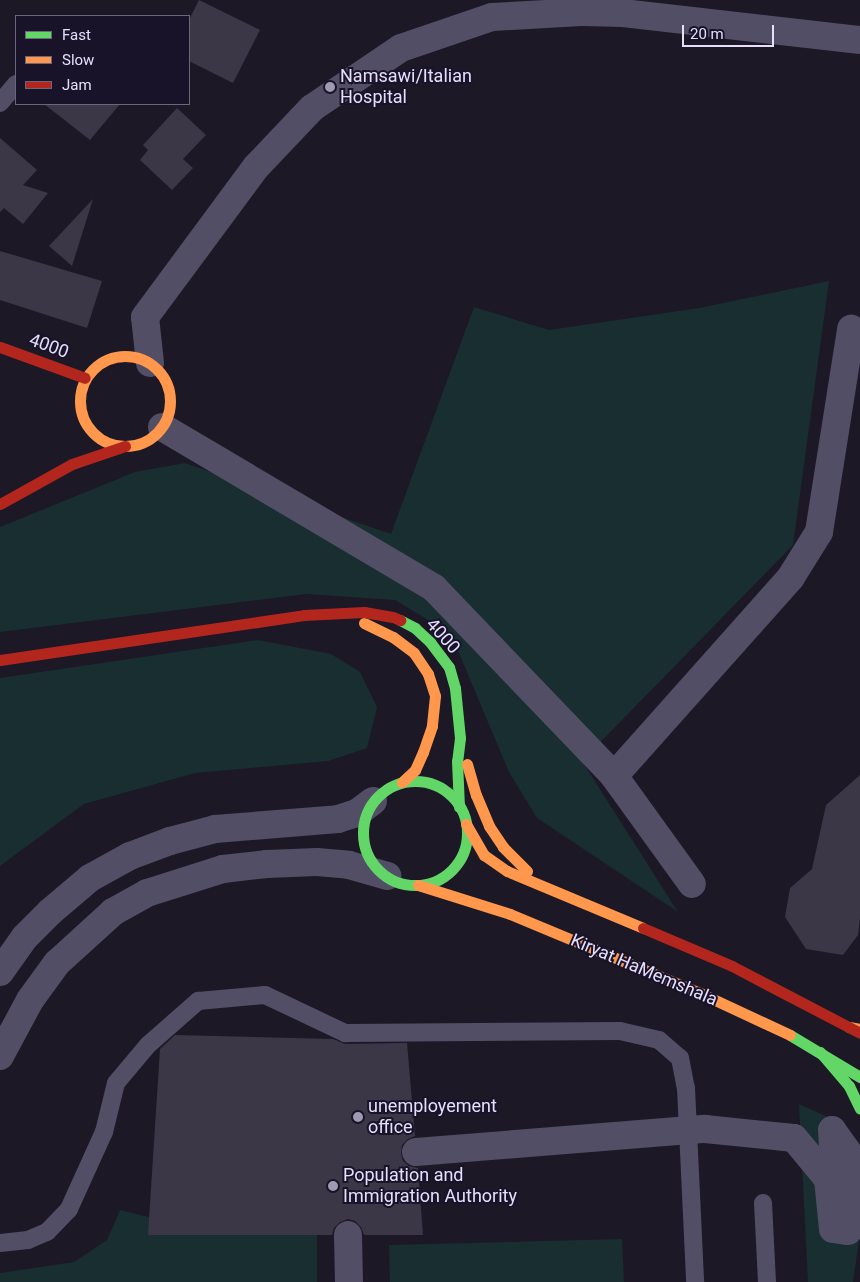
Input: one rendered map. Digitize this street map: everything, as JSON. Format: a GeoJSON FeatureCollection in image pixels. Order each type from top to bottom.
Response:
{"type":"FeatureCollection","features":[{"type":"Feature","properties":{"kind":"main road","name":"4000"},"geometry":{"type":"LineString","coordinates":[[0,347],[86,378]]}},
{"type":"Feature","properties":{"kind":"main road","name":"4000"},"geometry":{"type":"LineString","coordinates":[[84,422],[79,398],[86,378],[96,365],[110,358],[120,356],[136,357],[150,363]]}},
{"type":"Feature","properties":{"kind":"main road"},"geometry":{"type":"LineString","coordinates":[[0,504],[72,464],[150,439],[162,427],[167,417],[170,401],[167,384],[159,371],[150,363]]}},
{"type":"Feature","properties":{"kind":"main road"},"geometry":{"type":"LineString","coordinates":[[84,422],[94,435],[110,444],[125,446]]}},
{"type":"Feature","properties":{"kind":"main road"},"geometry":{"type":"LineString","coordinates":[[78,439],[84,422]]}},
{"type":"Feature","properties":{"kind":"main road"},"geometry":{"type":"LineString","coordinates":[[46,478],[70,452]]}},
{"type":"Feature","properties":{"kind":"main road","name":"4000"},"geometry":{"type":"LineString","coordinates":[[0,660],[304,615],[364,612],[393,617],[415,628],[430,642],[448,667],[456,688],[460,738],[457,761],[459,807]]}},
{"type":"Feature","properties":{"kind":"main road","name":"4000"},"geometry":{"type":"LineString","coordinates":[[304,615],[338,616],[368,624],[393,637],[414,653],[428,674],[435,696],[432,726],[415,770],[402,782]]}},
{"type":"Feature","properties":{"kind":"main road"},"geometry":{"type":"LineString","coordinates":[[460,738],[476,795],[490,826],[503,847],[520,865],[554,891]]}},
{"type":"Feature","properties":{"kind":"main road"},"geometry":{"type":"LineString","coordinates":[[420,781],[442,789],[456,800],[466,824],[466,845],[459,861],[452,870],[437,880],[418,886],[401,883],[387,876],[372,864],[364,847],[362,833],[366,815],[373,802],[386,789],[402,782],[420,781]]}},
{"type":"Feature","properties":{"kind":"main road","name":"Kiryat HaMemshala"},"geometry":{"type":"LineString","coordinates":[[466,824],[484,855],[507,871],[732,966],[856,1029]]}},
{"type":"Feature","properties":{"kind":"main road","name":"Kiryat HaMemshala"},"geometry":{"type":"LineString","coordinates":[[418,886],[510,914],[682,985],[773,1027],[820,1052],[860,1077]]}},
{"type":"Feature","properties":{"kind":"main road"},"geometry":{"type":"LineString","coordinates":[[820,1052],[849,1086],[860,1109]]}},
{"type":"Feature","properties":{"kind":"street"},"geometry":{"type":"LineString","coordinates":[[150,363],[145,318],[256,167],[312,108],[401,48],[492,17],[582,6],[623,13],[860,40]]}},
{"type":"Feature","properties":{"kind":"street"},"geometry":{"type":"LineString","coordinates":[[614,776],[791,577],[819,532],[851,329]]}},
{"type":"Feature","properties":{"kind":"street"},"geometry":{"type":"LineString","coordinates":[[162,427],[434,588],[614,776],[692,884]]}},
{"type":"Feature","properties":{"kind":"street"},"geometry":{"type":"LineString","coordinates":[[0,972],[25,936],[50,912],[90,878],[130,856],[170,841],[215,829],[338,819],[357,813],[373,802]]}},
{"type":"Feature","properties":{"kind":"street"},"geometry":{"type":"LineString","coordinates":[[0,1056],[30,1000],[57,963],[113,912],[147,893],[223,870],[267,864],[317,862],[349,865],[387,876]]}},
{"type":"Feature","properties":{"kind":"street"},"geometry":{"type":"LineString","coordinates":[[416,1152],[705,1129],[794,1138],[828,1179],[833,1229],[848,1231],[855,1186],[833,1147],[832,1130],[860,1169]]}},
{"type":"Feature","properties":{"kind":"street"},"geometry":{"type":"LineString","coordinates":[[348,1235],[349,1282]]}},
{"type":"Feature","properties":{"kind":"lane"},"geometry":{"type":"LineString","coordinates":[[0,103],[15,85]]}},
{"type":"Feature","properties":{"kind":"lane"},"geometry":{"type":"LineString","coordinates":[[0,1242],[28,1240],[47,1232],[69,1209],[104,1132],[116,1083],[148,1045],[198,1001],[265,995],[345,1033],[620,1031],[660,1040],[680,1058],[686,1088],[695,1282]]}},
{"type":"Feature","properties":{"kind":"lane"},"geometry":{"type":"LineString","coordinates":[[763,1203],[767,1282]]}},
{"type":"Feature","properties":{"kind":"green space"},"geometry":{"type":"Polygon","coordinates":[[[829,281],[793,545],[582,761],[678,912],[537,818],[509,772],[451,634],[395,600],[307,594],[0,632],[0,527],[135,472],[185,463],[391,534],[474,307],[549,330],[699,308],[829,281]]]}},
{"type":"Feature","properties":{"kind":"green space"},"geometry":{"type":"Polygon","coordinates":[[[258,640],[331,654],[360,672],[377,707],[367,748],[328,761],[195,773],[84,804],[0,866],[0,678],[258,640]]]}},
{"type":"Feature","properties":{"kind":"green space"},"geometry":{"type":"Polygon","coordinates":[[[799,1104],[828,1117],[856,1152],[860,1234],[853,1282],[808,1282],[799,1104]]]}},
{"type":"Feature","properties":{"kind":"green space"},"geometry":{"type":"Polygon","coordinates":[[[120,1210],[201,1230],[317,1230],[317,1282],[0,1282],[0,1273],[74,1262],[107,1240],[120,1210]]]}},
{"type":"Feature","properties":{"kind":"green space"},"geometry":{"type":"Polygon","coordinates":[[[622,1239],[624,1282],[390,1282],[389,1245],[622,1239]]]}},
{"type":"Feature","properties":{"kind":"building"},"geometry":{"type":"Polygon","coordinates":[[[199,0],[260,30],[233,83],[190,62],[190,18],[199,0]]]}},
{"type":"Feature","properties":{"kind":"building"},"geometry":{"type":"Polygon","coordinates":[[[45,105],[119,105],[90,140],[45,105]]]}},
{"type":"Feature","properties":{"kind":"building"},"geometry":{"type":"Polygon","coordinates":[[[177,108],[206,135],[183,159],[193,168],[172,190],[140,160],[148,150],[143,145],[177,108]]]}},
{"type":"Feature","properties":{"kind":"building"},"geometry":{"type":"Polygon","coordinates":[[[0,138],[37,170],[23,185],[48,193],[23,224],[4,208],[0,212],[0,138]]]}},
{"type":"Feature","properties":{"kind":"building"},"geometry":{"type":"Polygon","coordinates":[[[93,199],[72,266],[49,246],[93,199]]]}},
{"type":"Feature","properties":{"kind":"building"},"geometry":{"type":"Polygon","coordinates":[[[0,251],[102,281],[87,328],[0,300],[0,251]]]}},
{"type":"Feature","properties":{"kind":"building"},"geometry":{"type":"Polygon","coordinates":[[[860,775],[860,918],[858,935],[843,955],[806,949],[785,917],[790,888],[812,869],[826,805],[860,775]]]}},
{"type":"Feature","properties":{"kind":"building"},"geometry":{"type":"Polygon","coordinates":[[[175,1035],[333,1039],[345,1044],[407,1043],[415,1136],[408,1139],[402,1145],[401,1154],[403,1161],[409,1166],[418,1168],[423,1235],[364,1235],[361,1227],[355,1221],[348,1219],[340,1222],[334,1228],[332,1235],[148,1235],[160,1049],[175,1035]]]}},
{"type":"Feature","properties":{"kind":"traffic: fast"},"geometry":{"type":"LineString","coordinates":[[400,620],[415,628],[430,642],[449,667],[455,688],[460,738],[457,761],[459,807]]}},
{"type":"Feature","properties":{"kind":"traffic: fast"},"geometry":{"type":"LineString","coordinates":[[415,781],[435,785],[452,796],[463,813],[467,833],[463,853],[452,870],[435,881],[415,885],[395,881],[378,870],[367,853],[363,833],[367,813],[378,796],[395,785],[415,781]]}},
{"type":"Feature","properties":{"kind":"traffic: fast"},"geometry":{"type":"LineString","coordinates":[[790,1035],[860,1077]]}},
{"type":"Feature","properties":{"kind":"traffic: fast"},"geometry":{"type":"LineString","coordinates":[[820,1052],[849,1086],[860,1109]]}},
{"type":"Feature","properties":{"kind":"traffic: slow"},"geometry":{"type":"LineString","coordinates":[[125,356],[142,359],[157,369],[167,384],[170,401],[167,418],[157,433],[142,443],[125,446],[108,443],[93,433],[83,418],[80,401],[83,384],[93,369],[108,359],[125,356]]}},
{"type":"Feature","properties":{"kind":"traffic: slow"},"geometry":{"type":"LineString","coordinates":[[364,623],[393,637],[414,653],[428,674],[435,696],[432,726],[423,752],[415,770],[402,782]]}},
{"type":"Feature","properties":{"kind":"traffic: slow"},"geometry":{"type":"LineString","coordinates":[[467,764],[476,795],[489,826],[503,847],[527,871]]}},
{"type":"Feature","properties":{"kind":"traffic: slow"},"geometry":{"type":"LineString","coordinates":[[466,824],[484,855],[507,871],[643,928]]}},
{"type":"Feature","properties":{"kind":"traffic: slow"},"geometry":{"type":"LineString","coordinates":[[418,885],[510,914],[700,993],[790,1035]]}},
{"type":"Feature","properties":{"kind":"traffic: slow"},"geometry":{"type":"LineString","coordinates":[[849,1027],[860,1029]]}},
{"type":"Feature","properties":{"kind":"traffic: jam"},"geometry":{"type":"LineString","coordinates":[[0,347],[85,378]]}},
{"type":"Feature","properties":{"kind":"traffic: jam"},"geometry":{"type":"LineString","coordinates":[[0,504],[72,464],[125,446]]}},
{"type":"Feature","properties":{"kind":"traffic: jam"},"geometry":{"type":"LineString","coordinates":[[0,660],[304,615],[364,612],[400,620]]}},
{"type":"Feature","properties":{"kind":"traffic: jam"},"geometry":{"type":"LineString","coordinates":[[643,928],[732,966],[860,1033]]}},
{"type":"Feature","properties":{"kind":"place","name":"Namsawi/Italian Hospital"},"geometry":{"type":"Point","coordinates":[330,87]}},
{"type":"Feature","properties":{"kind":"place","name":"unemployement office"},"geometry":{"type":"Point","coordinates":[358,1117]}},
{"type":"Feature","properties":{"kind":"place","name":"Population and Immigration Authority"},"geometry":{"type":"Point","coordinates":[333,1186]}}]}
